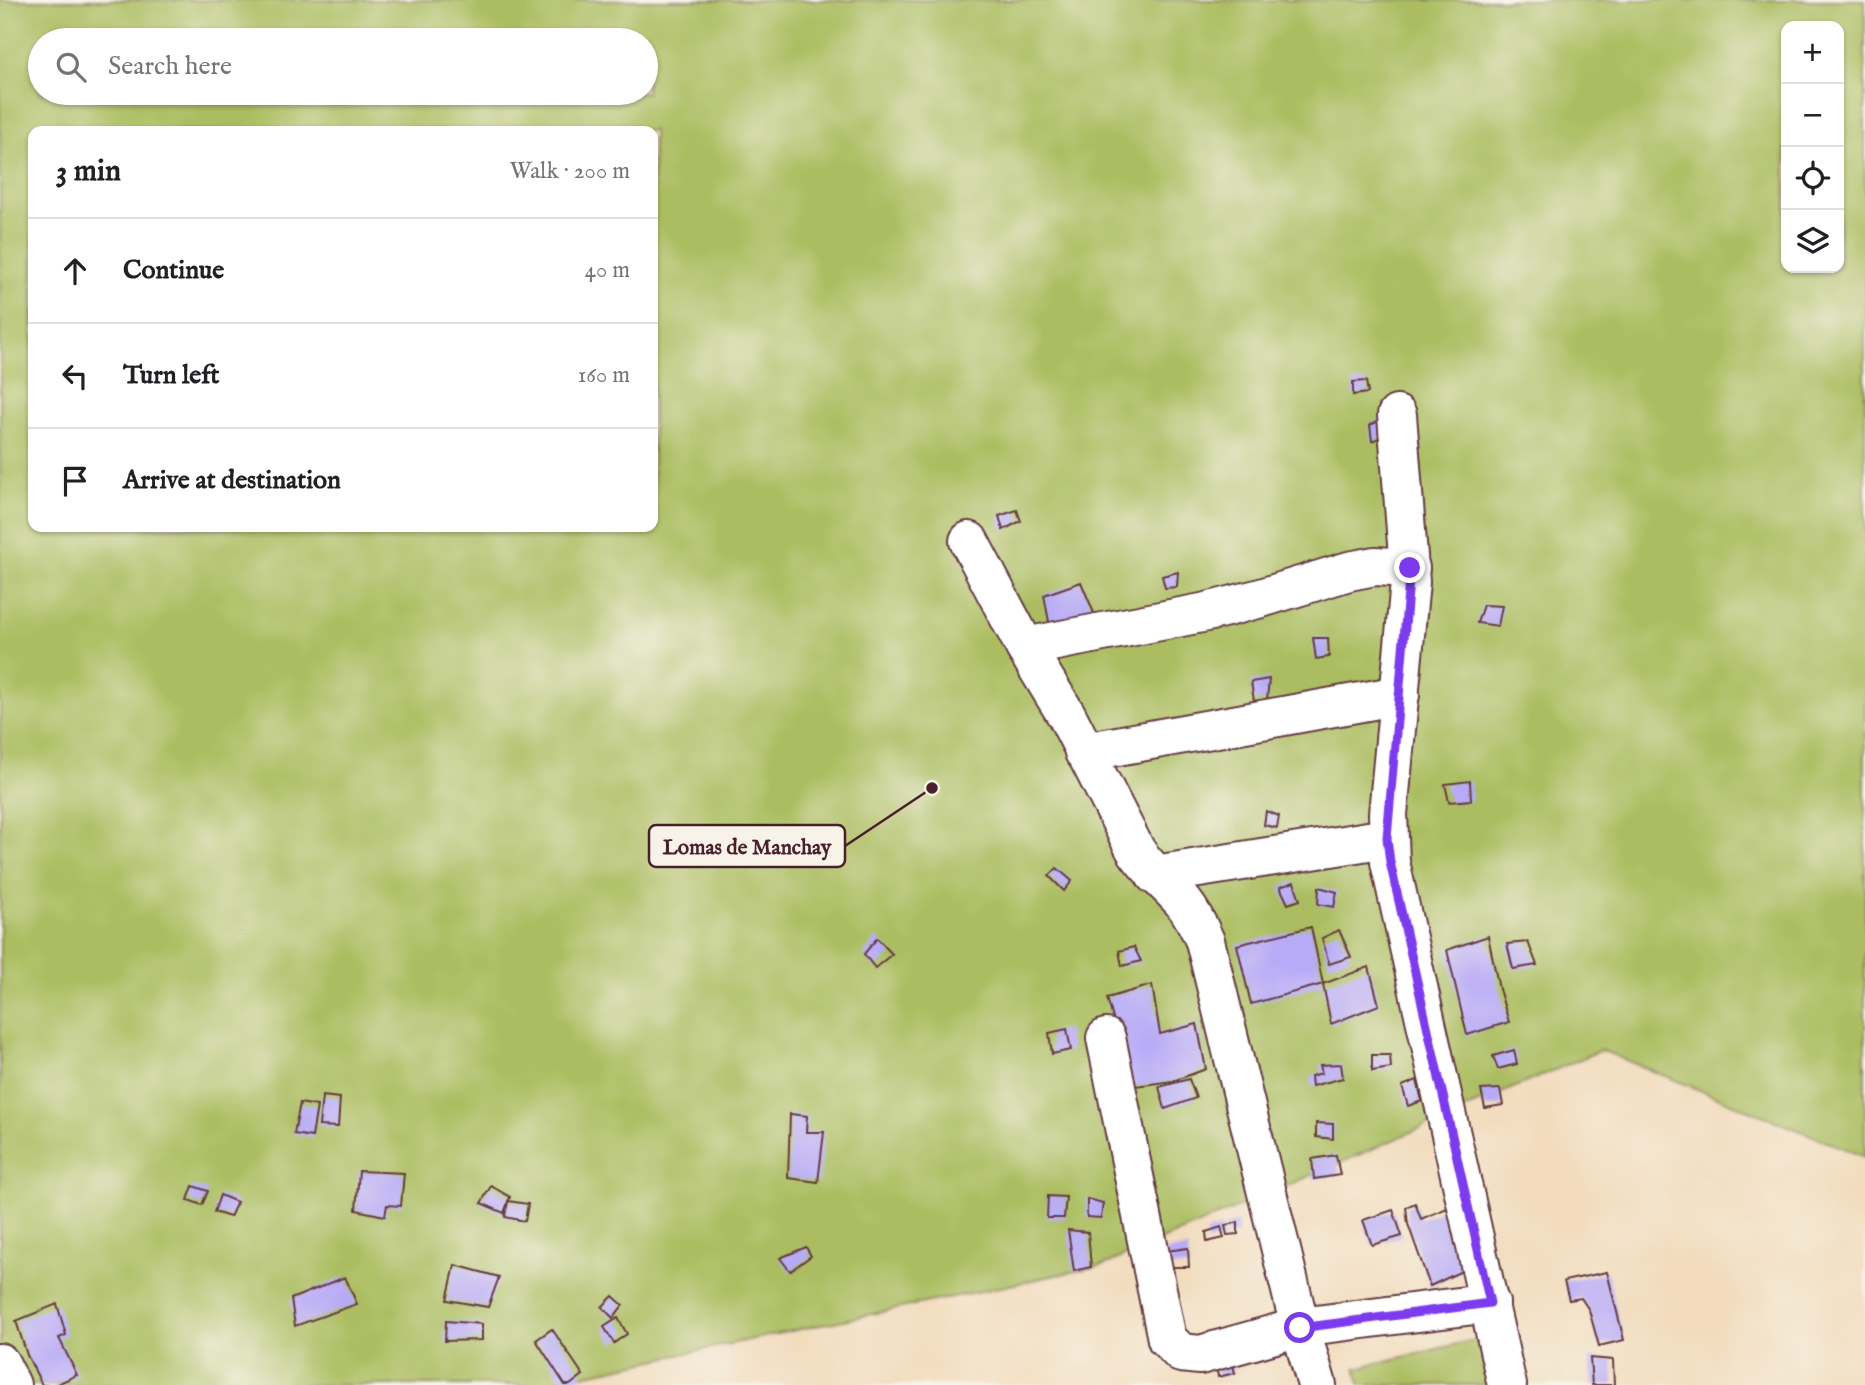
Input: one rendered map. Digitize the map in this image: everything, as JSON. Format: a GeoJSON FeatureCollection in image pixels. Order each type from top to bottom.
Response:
{"type":"FeatureCollection","features":[{"type":"Feature","properties":{"kind":"street"},"geometry":{"type":"LineString","coordinates":[[1397,415],[1410,568],[1387,838],[1390,862],[1507,1385]]}},
{"type":"Feature","properties":{"kind":"street"},"geometry":{"type":"LineString","coordinates":[[969,541],[1025,647],[1067,716],[1135,849],[1146,866],[1195,918],[1205,941],[1300,1328],[1317,1385]]}},
{"type":"Feature","properties":{"kind":"street"},"geometry":{"type":"LineString","coordinates":[[1025,647],[1207,612],[1375,566],[1410,568]]}},
{"type":"Feature","properties":{"kind":"street"},"geometry":{"type":"LineString","coordinates":[[1084,752],[1400,695]]}},
{"type":"Feature","properties":{"kind":"street"},"geometry":{"type":"LineString","coordinates":[[1156,875],[1387,838]]}},
{"type":"Feature","properties":{"kind":"street"},"geometry":{"type":"LineString","coordinates":[[1106,1038],[1167,1339],[1181,1353],[1200,1354],[1300,1328],[1490,1303]]}},
{"type":"Feature","properties":{"kind":"street"},"geometry":{"type":"LineString","coordinates":[[0,1363],[11,1385]]}},
{"type":"Feature","properties":{"kind":"green space"},"geometry":{"type":"Polygon","coordinates":[[[0,0],[1865,0],[1865,1157],[1601,1050],[1104,1265],[536,1385],[0,1385],[0,0]]]}},
{"type":"Feature","properties":{"kind":"green space"},"geometry":{"type":"Polygon","coordinates":[[[1488,1337],[1500,1385],[1360,1385],[1356,1368],[1488,1337]]]}},
{"type":"Feature","properties":{"kind":"building"},"geometry":{"type":"Polygon","coordinates":[[[1366,381],[1368,393],[1353,395],[1353,382],[1366,381]]]}},
{"type":"Feature","properties":{"kind":"building"},"geometry":{"type":"Polygon","coordinates":[[[1387,417],[1389,434],[1372,441],[1370,425],[1387,417]]]}},
{"type":"Feature","properties":{"kind":"building"},"geometry":{"type":"Polygon","coordinates":[[[1017,510],[1021,521],[1003,530],[999,516],[1017,510]]]}},
{"type":"Feature","properties":{"kind":"building"},"geometry":{"type":"Polygon","coordinates":[[[1178,572],[1177,587],[1165,588],[1162,576],[1178,572]]]}},
{"type":"Feature","properties":{"kind":"building"},"geometry":{"type":"Polygon","coordinates":[[[1081,582],[1096,618],[1051,633],[1044,595],[1081,582]]]}},
{"type":"Feature","properties":{"kind":"building"},"geometry":{"type":"Polygon","coordinates":[[[1483,605],[1502,606],[1498,626],[1477,623],[1483,605]]]}},
{"type":"Feature","properties":{"kind":"building"},"geometry":{"type":"Polygon","coordinates":[[[1313,638],[1328,638],[1329,657],[1316,659],[1313,638]]]}},
{"type":"Feature","properties":{"kind":"building"},"geometry":{"type":"Polygon","coordinates":[[[1269,679],[1267,700],[1254,701],[1251,682],[1269,679]]]}},
{"type":"Feature","properties":{"kind":"building"},"geometry":{"type":"Polygon","coordinates":[[[1470,781],[1471,800],[1449,802],[1445,784],[1470,781]]]}},
{"type":"Feature","properties":{"kind":"building"},"geometry":{"type":"Polygon","coordinates":[[[1266,811],[1279,816],[1277,828],[1264,825],[1266,811]]]}},
{"type":"Feature","properties":{"kind":"building"},"geometry":{"type":"Polygon","coordinates":[[[1057,868],[1072,881],[1064,891],[1049,876],[1057,868]]]}},
{"type":"Feature","properties":{"kind":"building"},"geometry":{"type":"Polygon","coordinates":[[[1294,882],[1300,900],[1288,904],[1280,887],[1294,882]]]}},
{"type":"Feature","properties":{"kind":"building"},"geometry":{"type":"Polygon","coordinates":[[[1319,887],[1337,892],[1334,907],[1318,904],[1319,887]]]}},
{"type":"Feature","properties":{"kind":"building"},"geometry":{"type":"Polygon","coordinates":[[[1311,927],[1323,984],[1251,1004],[1237,945],[1311,927]]]}},
{"type":"Feature","properties":{"kind":"building"},"geometry":{"type":"Polygon","coordinates":[[[1339,930],[1351,957],[1329,964],[1322,938],[1339,930]]]}},
{"type":"Feature","properties":{"kind":"building"},"geometry":{"type":"Polygon","coordinates":[[[1488,936],[1509,1022],[1467,1035],[1447,950],[1488,936]]]}},
{"type":"Feature","properties":{"kind":"building"},"geometry":{"type":"Polygon","coordinates":[[[877,938],[892,954],[875,968],[864,954],[877,938]]]}},
{"type":"Feature","properties":{"kind":"building"},"geometry":{"type":"Polygon","coordinates":[[[1528,942],[1537,965],[1513,969],[1507,944],[1528,942]]]}},
{"type":"Feature","properties":{"kind":"building"},"geometry":{"type":"Polygon","coordinates":[[[1134,947],[1141,961],[1122,966],[1119,951],[1134,947]]]}},
{"type":"Feature","properties":{"kind":"building"},"geometry":{"type":"Polygon","coordinates":[[[1369,967],[1379,1005],[1331,1024],[1323,984],[1369,967]]]}},
{"type":"Feature","properties":{"kind":"building"},"geometry":{"type":"Polygon","coordinates":[[[1152,985],[1160,1034],[1197,1024],[1206,1069],[1173,1081],[1128,1087],[1121,1046],[1107,998],[1152,985]]]}},
{"type":"Feature","properties":{"kind":"building"},"geometry":{"type":"Polygon","coordinates":[[[1067,1029],[1071,1050],[1052,1054],[1049,1033],[1067,1029]]]}},
{"type":"Feature","properties":{"kind":"building"},"geometry":{"type":"Polygon","coordinates":[[[1514,1050],[1517,1064],[1498,1069],[1493,1056],[1514,1050]]]}},
{"type":"Feature","properties":{"kind":"building"},"geometry":{"type":"Polygon","coordinates":[[[1372,1055],[1390,1055],[1391,1068],[1372,1071],[1372,1055]]]}},
{"type":"Feature","properties":{"kind":"building"},"geometry":{"type":"Polygon","coordinates":[[[1341,1064],[1343,1078],[1312,1086],[1311,1076],[1322,1073],[1320,1065],[1341,1064]]]}},
{"type":"Feature","properties":{"kind":"building"},"geometry":{"type":"Polygon","coordinates":[[[1189,1079],[1196,1098],[1165,1109],[1159,1087],[1189,1079]]]}},
{"type":"Feature","properties":{"kind":"building"},"geometry":{"type":"Polygon","coordinates":[[[1417,1080],[1422,1101],[1408,1106],[1402,1086],[1417,1080]]]}},
{"type":"Feature","properties":{"kind":"building"},"geometry":{"type":"Polygon","coordinates":[[[1500,1089],[1503,1105],[1485,1108],[1481,1090],[1500,1089]]]}},
{"type":"Feature","properties":{"kind":"building"},"geometry":{"type":"Polygon","coordinates":[[[322,1096],[340,1098],[338,1127],[319,1126],[322,1096]]]}},
{"type":"Feature","properties":{"kind":"building"},"geometry":{"type":"Polygon","coordinates":[[[300,1103],[317,1106],[312,1137],[294,1134],[300,1103]]]}},
{"type":"Feature","properties":{"kind":"building"},"geometry":{"type":"Polygon","coordinates":[[[790,1114],[807,1116],[806,1132],[824,1132],[818,1182],[788,1178],[790,1114]]]}},
{"type":"Feature","properties":{"kind":"building"},"geometry":{"type":"Polygon","coordinates":[[[1316,1123],[1333,1124],[1333,1139],[1316,1137],[1316,1123]]]}},
{"type":"Feature","properties":{"kind":"building"},"geometry":{"type":"Polygon","coordinates":[[[1336,1155],[1340,1175],[1314,1179],[1312,1159],[1336,1155]]]}},
{"type":"Feature","properties":{"kind":"building"},"geometry":{"type":"Polygon","coordinates":[[[359,1171],[404,1173],[401,1206],[387,1205],[385,1216],[356,1210],[359,1171]]]}},
{"type":"Feature","properties":{"kind":"building"},"geometry":{"type":"Polygon","coordinates":[[[193,1186],[208,1191],[202,1205],[188,1200],[193,1186]]]}},
{"type":"Feature","properties":{"kind":"building"},"geometry":{"type":"Polygon","coordinates":[[[491,1186],[510,1197],[504,1213],[481,1203],[491,1186]]]}},
{"type":"Feature","properties":{"kind":"building"},"geometry":{"type":"Polygon","coordinates":[[[220,1195],[237,1202],[230,1217],[214,1212],[220,1195]]]}},
{"type":"Feature","properties":{"kind":"building"},"geometry":{"type":"Polygon","coordinates":[[[1048,1196],[1066,1197],[1064,1218],[1047,1218],[1048,1196]]]}},
{"type":"Feature","properties":{"kind":"building"},"geometry":{"type":"Polygon","coordinates":[[[1087,1199],[1103,1203],[1101,1218],[1087,1217],[1087,1199]]]}},
{"type":"Feature","properties":{"kind":"building"},"geometry":{"type":"Polygon","coordinates":[[[508,1201],[528,1204],[525,1221],[505,1217],[508,1201]]]}},
{"type":"Feature","properties":{"kind":"building"},"geometry":{"type":"Polygon","coordinates":[[[1415,1203],[1421,1219],[1447,1208],[1466,1269],[1430,1286],[1408,1224],[1406,1207],[1415,1203]]]}},
{"type":"Feature","properties":{"kind":"building"},"geometry":{"type":"Polygon","coordinates":[[[1393,1210],[1402,1236],[1372,1245],[1363,1220],[1393,1210]]]}},
{"type":"Feature","properties":{"kind":"building"},"geometry":{"type":"Polygon","coordinates":[[[1238,1222],[1238,1234],[1227,1235],[1225,1226],[1238,1222]]]}},
{"type":"Feature","properties":{"kind":"building"},"geometry":{"type":"Polygon","coordinates":[[[1221,1227],[1224,1238],[1207,1242],[1206,1232],[1221,1227]]]}},
{"type":"Feature","properties":{"kind":"building"},"geometry":{"type":"Polygon","coordinates":[[[1068,1230],[1088,1232],[1091,1267],[1074,1271],[1068,1230]]]}},
{"type":"Feature","properties":{"kind":"building"},"geometry":{"type":"Polygon","coordinates":[[[806,1247],[811,1256],[790,1271],[780,1258],[806,1247]]]}},
{"type":"Feature","properties":{"kind":"building"},"geometry":{"type":"Polygon","coordinates":[[[1188,1248],[1189,1267],[1168,1267],[1166,1251],[1188,1248]]]}},
{"type":"Feature","properties":{"kind":"building"},"geometry":{"type":"Polygon","coordinates":[[[455,1265],[499,1277],[488,1307],[447,1300],[455,1265]]]}},
{"type":"Feature","properties":{"kind":"building"},"geometry":{"type":"Polygon","coordinates":[[[1607,1272],[1624,1340],[1599,1346],[1589,1310],[1581,1298],[1569,1300],[1564,1281],[1607,1272]]]}},
{"type":"Feature","properties":{"kind":"building"},"geometry":{"type":"Polygon","coordinates":[[[345,1277],[357,1304],[295,1326],[291,1299],[345,1277]]]}},
{"type":"Feature","properties":{"kind":"building"},"geometry":{"type":"Polygon","coordinates":[[[613,1296],[623,1305],[613,1318],[602,1307],[613,1296]]]}},
{"type":"Feature","properties":{"kind":"building"},"geometry":{"type":"Polygon","coordinates":[[[57,1304],[66,1335],[59,1338],[77,1375],[55,1385],[42,1385],[27,1355],[16,1321],[57,1304]]]}},
{"type":"Feature","properties":{"kind":"building"},"geometry":{"type":"Polygon","coordinates":[[[618,1318],[627,1334],[614,1343],[604,1327],[618,1318]]]}},
{"type":"Feature","properties":{"kind":"building"},"geometry":{"type":"Polygon","coordinates":[[[446,1321],[482,1324],[482,1340],[445,1341],[446,1321]]]}},
{"type":"Feature","properties":{"kind":"building"},"geometry":{"type":"Polygon","coordinates":[[[552,1329],[583,1375],[570,1385],[565,1385],[536,1340],[552,1329]]]}},
{"type":"Feature","properties":{"kind":"building"},"geometry":{"type":"Polygon","coordinates":[[[1231,1357],[1235,1373],[1218,1377],[1215,1358],[1231,1357]]]}},
{"type":"Feature","properties":{"kind":"building"},"geometry":{"type":"Polygon","coordinates":[[[1590,1358],[1613,1360],[1614,1385],[1592,1385],[1590,1358]]]}},
{"type":"Feature","properties":{"kind":"place","name":"Lomas de Manchay"},"geometry":{"type":"Point","coordinates":[932,788]}},
{"type":"Feature","properties":{"kind":"route"},"geometry":{"type":"LineString","coordinates":[[1300,1328],[1490,1303],[1390,862],[1387,838],[1410,568]]}}]}
